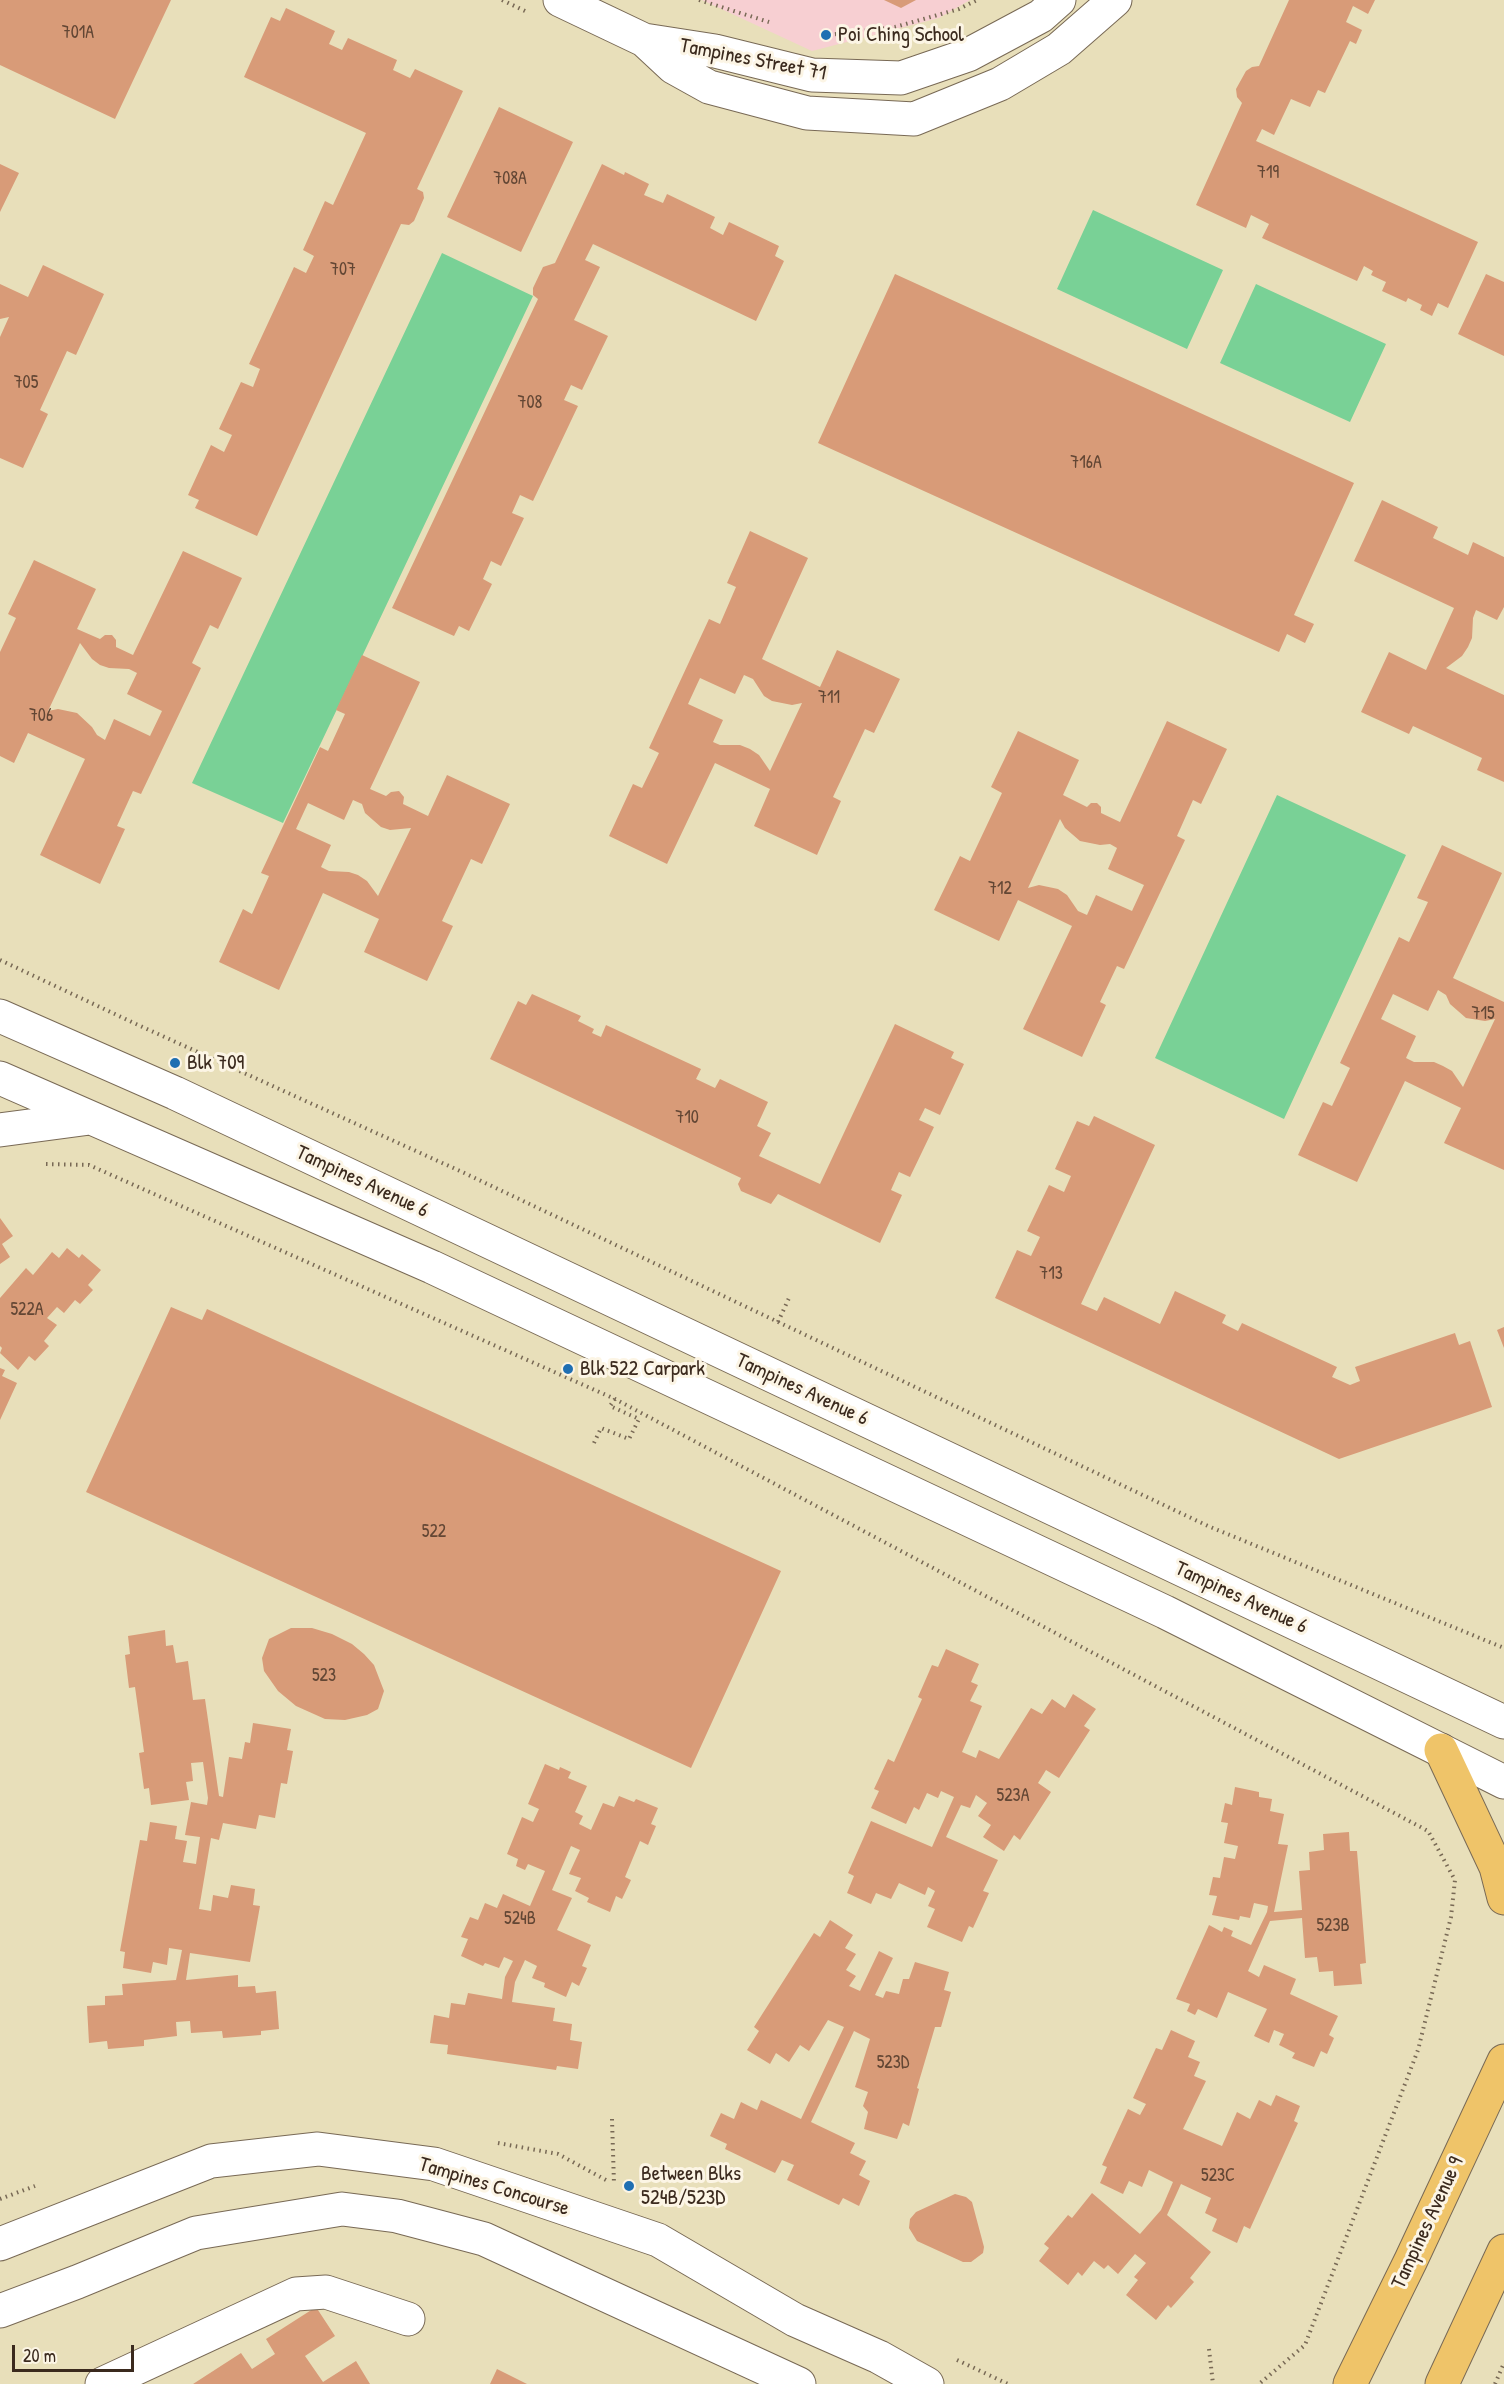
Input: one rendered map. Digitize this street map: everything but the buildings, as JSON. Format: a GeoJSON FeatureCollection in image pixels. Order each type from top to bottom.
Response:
{"type":"FeatureCollection","features":[{"type":"Feature","properties":{"kind":"main road"},"geometry":{"type":"LineString","coordinates":[[1441,1750],[1496,1867],[1504,1898]]}},
{"type":"Feature","properties":{"kind":"main road","name":"Tampines Avenue 9"},"geometry":{"type":"LineString","coordinates":[[1356,2372],[1504,2061]]}},
{"type":"Feature","properties":{"kind":"main road"},"geometry":{"type":"LineString","coordinates":[[1442,2384],[1504,2251]]}},
{"type":"Feature","properties":{"kind":"main road"},"geometry":{"type":"LineString","coordinates":[[1334,2384],[1356,2372]]}},
{"type":"Feature","properties":{"kind":"street","name":"Tampines Street 71"},"geometry":{"type":"LineString","coordinates":[[560,0],[644,39],[715,51],[812,75],[901,78],[968,55],[1041,16],[1059,0]]}},
{"type":"Feature","properties":{"kind":"street","name":"Tampines Street 71"},"geometry":{"type":"LineString","coordinates":[[644,39],[673,67],[709,87],[807,113],[914,120],[999,84],[1029,67],[1059,49],[1115,0]]}},
{"type":"Feature","properties":{"kind":"street"},"geometry":{"type":"LineString","coordinates":[[901,78],[914,120]]}},
{"type":"Feature","properties":{"kind":"street","name":"Tampines Avenue 6"},"geometry":{"type":"LineString","coordinates":[[0,1016],[175,1093],[1504,1722]]}},
{"type":"Feature","properties":{"kind":"street"},"geometry":{"type":"LineString","coordinates":[[0,1078],[443,1272],[1165,1612],[1504,1782]]}},
{"type":"Feature","properties":{"kind":"street"},"geometry":{"type":"LineString","coordinates":[[0,1130],[90,1118]]}},
{"type":"Feature","properties":{"kind":"street","name":"Tampines Concourse"},"geometry":{"type":"LineString","coordinates":[[0,2244],[211,2161],[318,2149],[434,2164],[658,2240],[795,2320],[879,2357],[927,2384]]}},
{"type":"Feature","properties":{"kind":"street"},"geometry":{"type":"LineString","coordinates":[[0,2311],[196,2233],[342,2208],[397,2216],[484,2240],[799,2384]]}},
{"type":"Feature","properties":{"kind":"street"},"geometry":{"type":"LineString","coordinates":[[102,2384],[296,2294],[326,2292],[408,2319]]}},
{"type":"Feature","properties":{"kind":"path"},"geometry":{"type":"LineString","coordinates":[[699,0],[772,23]]}},
{"type":"Feature","properties":{"kind":"path"},"geometry":{"type":"LineString","coordinates":[[828,35],[895,27],[959,9],[977,0]]}},
{"type":"Feature","properties":{"kind":"path"},"geometry":{"type":"LineString","coordinates":[[0,960],[460,1172],[1208,1526],[1504,1648]]}},
{"type":"Feature","properties":{"kind":"path"},"geometry":{"type":"LineString","coordinates":[[44,1164],[89,1165],[615,1399],[1428,1831],[1455,1881],[1451,1917],[1418,2050],[1305,2345],[1259,2384]]}},
{"type":"Feature","properties":{"kind":"path"},"geometry":{"type":"LineString","coordinates":[[778,1322],[789,1298]]}},
{"type":"Feature","properties":{"kind":"path"},"geometry":{"type":"LineString","coordinates":[[594,1443],[601,1428],[629,1439],[639,1419],[610,1406],[615,1399]]}},
{"type":"Feature","properties":{"kind":"path"},"geometry":{"type":"LineString","coordinates":[[612,2119],[614,2184]]}},
{"type":"Feature","properties":{"kind":"path"},"geometry":{"type":"LineString","coordinates":[[1209,2349],[1213,2384]]}},
{"type":"Feature","properties":{"kind":"path"},"geometry":{"type":"LineString","coordinates":[[1496,2384],[1504,2362]]}},
{"type":"Feature","properties":{"kind":"shaded area","name":"Poi Ching School"},"geometry":{"type":"Polygon","coordinates":[[[702,0],[970,0],[939,18],[812,51],[702,0]]]}},
{"type":"Feature","properties":{"kind":"green space"},"geometry":{"type":"Polygon","coordinates":[[[1093,210],[1223,270],[1187,349],[1057,289],[1093,210]]]}},
{"type":"Feature","properties":{"kind":"green space"},"geometry":{"type":"Polygon","coordinates":[[[442,253],[533,296],[283,823],[192,783],[442,253]]]}},
{"type":"Feature","properties":{"kind":"green space"},"geometry":{"type":"Polygon","coordinates":[[[1256,284],[1386,344],[1350,422],[1220,363],[1256,284]]]}},
{"type":"Feature","properties":{"kind":"green space"},"geometry":{"type":"Polygon","coordinates":[[[1277,795],[1406,855],[1284,1119],[1155,1058],[1277,795]]]}},
{"type":"Feature","properties":{"kind":"place","name":"Poi Ching School"},"geometry":{"type":"Point","coordinates":[826,35]}},
{"type":"Feature","properties":{"kind":"place","name":"Blk 709"},"geometry":{"type":"Point","coordinates":[175,1063]}},
{"type":"Feature","properties":{"kind":"place","name":"Blk 522 Carpark"},"geometry":{"type":"Point","coordinates":[568,1369]}},
{"type":"Feature","properties":{"kind":"place","name":"Between Blks 524B/523D"},"geometry":{"type":"Point","coordinates":[629,2186]}}]}
